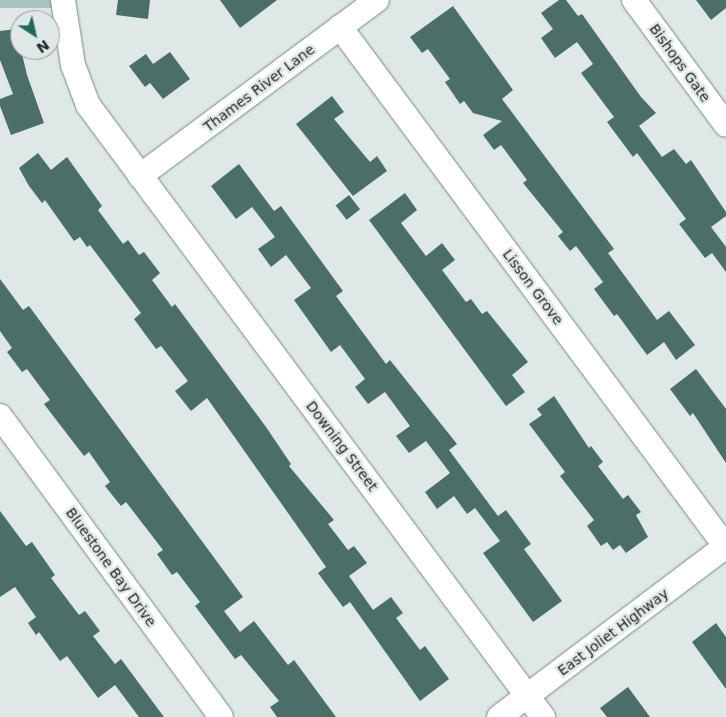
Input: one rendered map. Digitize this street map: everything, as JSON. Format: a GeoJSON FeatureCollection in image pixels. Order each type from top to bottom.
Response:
{"type":"FeatureCollection","features":[{"type":"Feature","properties":{"kind":"street","name":"Downing Street"},"geometry":{"type":"LineString","coordinates":[[63,0],[73,65],[88,105],[544,717]]}},
{"type":"Feature","properties":{"kind":"street","name":"Thames River Lane"},"geometry":{"type":"LineString","coordinates":[[140,176],[377,0]]}},
{"type":"Feature","properties":{"kind":"street","name":"Bishops Gate"},"geometry":{"type":"LineString","coordinates":[[634,0],[726,125]]}},
{"type":"Feature","properties":{"kind":"street","name":"Lisson Grove"},"geometry":{"type":"LineString","coordinates":[[340,27],[726,547]]}},
{"type":"Feature","properties":{"kind":"street","name":"Bluestone Bay Drive"},"geometry":{"type":"LineString","coordinates":[[0,416],[221,717]]}},
{"type":"Feature","properties":{"kind":"street","name":"East Joliet Highway"},"geometry":{"type":"LineString","coordinates":[[499,717],[726,547]]}},
{"type":"Feature","properties":{"kind":"green space"},"geometry":{"type":"Polygon","coordinates":[[[0,0],[58,0],[58,8],[0,8],[0,0]]]}},
{"type":"Feature","properties":{"kind":"building"},"geometry":{"type":"Polygon","coordinates":[[[118,0],[150,0],[148,19],[116,15],[118,0]]]}},
{"type":"Feature","properties":{"kind":"building"},"geometry":{"type":"Polygon","coordinates":[[[220,0],[277,0],[240,28],[220,0]]]}},
{"type":"Feature","properties":{"kind":"building"},"geometry":{"type":"Polygon","coordinates":[[[559,0],[566,0],[578,16],[582,14],[641,97],[656,113],[639,126],[662,157],[674,149],[686,164],[691,160],[726,212],[726,216],[711,227],[726,247],[726,272],[712,253],[705,258],[679,224],[686,219],[637,153],[633,157],[607,122],[614,117],[581,73],[593,64],[577,42],[555,58],[541,38],[553,29],[541,13],[559,0]]]}},
{"type":"Feature","properties":{"kind":"building"},"geometry":{"type":"Polygon","coordinates":[[[696,0],[726,0],[726,8],[711,20],[696,0]]]}},
{"type":"Feature","properties":{"kind":"building"},"geometry":{"type":"Polygon","coordinates":[[[453,6],[513,90],[502,99],[614,249],[608,253],[657,320],[669,311],[695,345],[676,360],[664,342],[647,355],[617,314],[614,316],[594,289],[603,282],[576,246],[570,251],[558,236],[563,232],[523,183],[527,180],[501,145],[494,150],[483,135],[502,121],[473,113],[464,101],[460,104],[445,82],[450,79],[428,49],[422,53],[410,37],[453,6]]]}},
{"type":"Feature","properties":{"kind":"building"},"geometry":{"type":"Polygon","coordinates":[[[10,30],[10,60],[23,60],[44,123],[11,135],[0,106],[0,99],[13,94],[0,60],[0,31],[10,30]]]}},
{"type":"Feature","properties":{"kind":"building"},"geometry":{"type":"Polygon","coordinates":[[[170,52],[190,79],[163,99],[150,83],[145,87],[129,66],[146,54],[153,64],[170,52]]]}},
{"type":"Feature","properties":{"kind":"building"},"geometry":{"type":"Polygon","coordinates":[[[332,96],[344,112],[334,119],[370,162],[377,156],[387,171],[353,196],[296,124],[332,96]]]}},
{"type":"Feature","properties":{"kind":"building"},"geometry":{"type":"Polygon","coordinates":[[[38,153],[51,170],[67,157],[102,206],[98,210],[123,244],[128,240],[139,255],[144,252],[160,273],[152,280],[172,307],[175,304],[266,427],[291,464],[289,466],[334,520],[328,524],[348,550],[354,546],[367,563],[349,576],[373,610],[391,597],[403,613],[396,618],[420,650],[425,646],[449,679],[420,701],[350,602],[343,607],[318,573],[326,567],[207,398],[191,411],[175,391],[188,381],[161,346],[156,349],[134,319],[141,313],[90,245],[87,247],[80,237],[74,241],[45,200],[42,203],[29,186],[19,168],[38,153]]]}},
{"type":"Feature","properties":{"kind":"building"},"geometry":{"type":"Polygon","coordinates":[[[239,164],[274,211],[281,206],[343,291],[336,296],[386,364],[390,360],[457,444],[449,450],[498,516],[506,510],[531,544],[524,549],[562,601],[533,622],[483,553],[500,541],[475,508],[467,514],[454,496],[437,509],[425,492],[450,473],[426,441],[409,453],[396,436],[410,426],[385,392],[368,404],[355,387],[365,379],[340,345],[331,352],[294,300],[311,288],[286,255],[271,267],[258,249],[275,237],[252,207],[236,219],[211,186],[239,164]]]}},
{"type":"Feature","properties":{"kind":"building"},"geometry":{"type":"Polygon","coordinates":[[[405,193],[417,210],[401,223],[426,256],[442,243],[455,260],[442,270],[466,302],[471,299],[482,314],[487,311],[528,362],[512,375],[525,392],[506,406],[369,220],[405,193]]]}},
{"type":"Feature","properties":{"kind":"building"},"geometry":{"type":"Polygon","coordinates":[[[349,195],[360,209],[347,220],[336,205],[349,195]]]}},
{"type":"Feature","properties":{"kind":"building"},"geometry":{"type":"Polygon","coordinates":[[[0,279],[23,310],[29,306],[243,597],[224,611],[240,632],[254,621],[288,665],[294,660],[336,717],[277,717],[270,707],[279,701],[241,655],[235,659],[195,606],[200,602],[177,572],[172,575],[157,554],[163,550],[126,502],[121,506],[105,486],[110,482],[89,452],[84,456],[44,404],[50,400],[27,369],[22,372],[7,352],[12,348],[0,331],[0,279]]]}},
{"type":"Feature","properties":{"kind":"building"},"geometry":{"type":"Polygon","coordinates":[[[696,369],[726,409],[726,463],[693,413],[690,416],[670,389],[696,369]]]}},
{"type":"Feature","properties":{"kind":"building"},"geometry":{"type":"Polygon","coordinates":[[[554,396],[589,448],[591,446],[603,462],[598,466],[623,499],[628,495],[641,512],[636,515],[648,537],[626,553],[620,545],[613,550],[607,542],[601,546],[587,526],[594,520],[560,476],[565,472],[529,424],[542,415],[537,409],[554,396]]]}},
{"type":"Feature","properties":{"kind":"building"},"geometry":{"type":"Polygon","coordinates":[[[0,511],[26,546],[32,542],[55,575],[51,578],[79,615],[85,611],[100,631],[93,636],[115,664],[121,659],[164,717],[139,717],[115,685],[98,698],[67,656],[60,661],[39,632],[36,635],[28,623],[36,617],[15,587],[0,597],[0,511]]]}},
{"type":"Feature","properties":{"kind":"building"},"geometry":{"type":"Polygon","coordinates":[[[716,623],[726,637],[726,689],[692,642],[716,623]]]}},
{"type":"Feature","properties":{"kind":"building"},"geometry":{"type":"Polygon","coordinates":[[[628,687],[650,717],[607,717],[600,708],[628,687]]]}}]}
